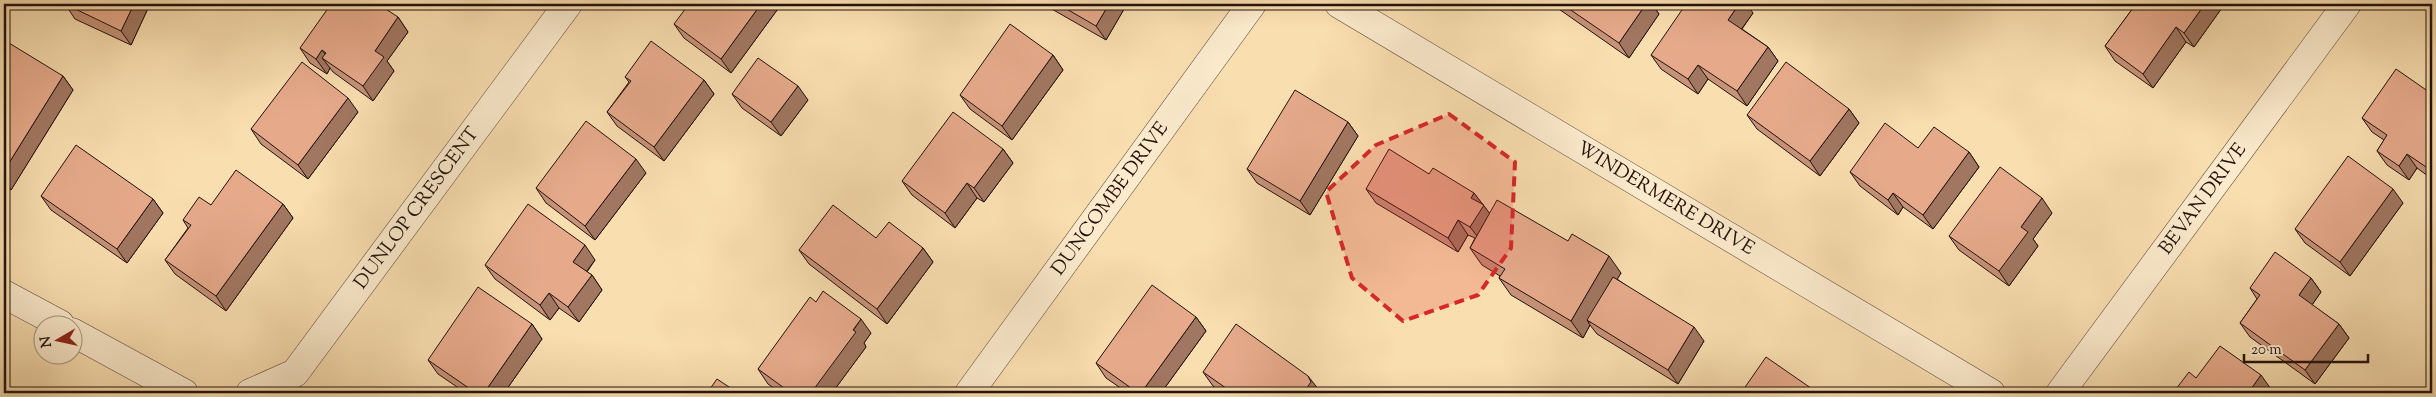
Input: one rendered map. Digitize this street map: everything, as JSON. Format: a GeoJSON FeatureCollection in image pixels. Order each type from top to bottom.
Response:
{"type":"FeatureCollection","features":[{"type":"Feature","properties":{"kind":"street","name":"DUNLOP CRESCENT"},"geometry":{"type":"LineString","coordinates":[[250,393],[295,373],[568,4]]}},
{"type":"Feature","properties":{"kind":"street","name":"DUNCOMBE DRIVE"},"geometry":{"type":"LineString","coordinates":[[969,393],[1252,4]]}},
{"type":"Feature","properties":{"kind":"street","name":"WINDERMERE DRIVE"},"geometry":{"type":"LineString","coordinates":[[1339,4],[1991,393]]}},
{"type":"Feature","properties":{"kind":"street","name":"BEVAN DRIVE"},"geometry":{"type":"LineString","coordinates":[[2060,393],[2347,4]]}},
{"type":"Feature","properties":{"kind":"street"},"geometry":{"type":"LineString","coordinates":[[4,294],[41,314]]}},
{"type":"Feature","properties":{"kind":"street"},"geometry":{"type":"LineString","coordinates":[[82,337],[184,393]]}},
{"type":"Feature","properties":{"kind":"highlighted area"},"geometry":{"type":"Polygon","coordinates":[[[1449,114],[1515,162],[1511,248],[1478,295],[1403,321],[1352,278],[1326,192],[1376,145],[1449,114]]]}},
{"type":"Feature","properties":{"kind":"building"},"geometry":{"type":"Polygon","coordinates":[[[65,4],[134,4],[121,31],[65,4]]]}},
{"type":"Feature","properties":{"kind":"building"},"geometry":{"type":"Polygon","coordinates":[[[331,4],[378,4],[398,17],[375,51],[384,57],[363,86],[322,58],[326,53],[322,50],[316,59],[300,48],[331,4]]]}},
{"type":"Feature","properties":{"kind":"building"},"geometry":{"type":"Polygon","coordinates":[[[689,4],[761,4],[721,59],[674,24],[689,4]]]}},
{"type":"Feature","properties":{"kind":"building"},"geometry":{"type":"Polygon","coordinates":[[[1058,4],[1109,4],[1096,26],[1058,4]]]}},
{"type":"Feature","properties":{"kind":"building"},"geometry":{"type":"Polygon","coordinates":[[[1562,4],[1646,4],[1619,43],[1562,4]]]}},
{"type":"Feature","properties":{"kind":"building"},"geometry":{"type":"Polygon","coordinates":[[[1686,4],[1739,4],[1728,20],[1768,47],[1737,91],[1698,65],[1688,79],[1651,55],[1686,4]]]}},
{"type":"Feature","properties":{"kind":"building"},"geometry":{"type":"Polygon","coordinates":[[[2136,4],[2205,4],[2184,33],[2176,27],[2143,74],[2105,46],[2136,4]]]}},
{"type":"Feature","properties":{"kind":"building"},"geometry":{"type":"Polygon","coordinates":[[[1010,24],[1053,55],[1002,126],[960,95],[1010,24]]]}},
{"type":"Feature","properties":{"kind":"building"},"geometry":{"type":"Polygon","coordinates":[[[651,41],[704,80],[654,147],[607,112],[631,81],[625,77],[651,41]]]}},
{"type":"Feature","properties":{"kind":"building"},"geometry":{"type":"Polygon","coordinates":[[[9,43],[63,76],[4,171],[4,52],[9,43]]]}},
{"type":"Feature","properties":{"kind":"building"},"geometry":{"type":"Polygon","coordinates":[[[758,58],[798,86],[771,122],[732,94],[758,58]]]}},
{"type":"Feature","properties":{"kind":"building"},"geometry":{"type":"Polygon","coordinates":[[[302,62],[348,98],[298,165],[251,129],[302,62]]]}},
{"type":"Feature","properties":{"kind":"building"},"geometry":{"type":"Polygon","coordinates":[[[1786,62],[1849,109],[1810,161],[1747,115],[1786,62]]]}},
{"type":"Feature","properties":{"kind":"building"},"geometry":{"type":"Polygon","coordinates":[[[2396,69],[2432,94],[2432,171],[2407,154],[2399,166],[2377,151],[2387,135],[2362,118],[2396,69]]]}},
{"type":"Feature","properties":{"kind":"building"},"geometry":{"type":"Polygon","coordinates":[[[1295,90],[1348,122],[1300,201],[1247,169],[1295,90]]]}},
{"type":"Feature","properties":{"kind":"building"},"geometry":{"type":"Polygon","coordinates":[[[953,112],[1003,149],[974,188],[967,183],[945,213],[902,181],[953,112]]]}},
{"type":"Feature","properties":{"kind":"building"},"geometry":{"type":"Polygon","coordinates":[[[586,121],[636,159],[585,226],[536,188],[586,121]]]}},
{"type":"Feature","properties":{"kind":"building"},"geometry":{"type":"Polygon","coordinates":[[[1885,123],[1918,148],[1934,127],[1969,152],[1923,215],[1893,193],[1888,200],[1850,172],[1885,123]]]}},
{"type":"Feature","properties":{"kind":"building"},"geometry":{"type":"Polygon","coordinates":[[[76,145],[153,199],[117,249],[41,196],[76,145]]]}},
{"type":"Feature","properties":{"kind":"building"},"geometry":{"type":"Polygon","coordinates":[[[1389,149],[1429,174],[1433,168],[1474,193],[1471,198],[1484,205],[1470,227],[1458,220],[1448,238],[1366,189],[1389,149]]]}},
{"type":"Feature","properties":{"kind":"building"},"geometry":{"type":"Polygon","coordinates":[[[2348,156],[2393,189],[2340,262],[2295,229],[2348,156]]]}},
{"type":"Feature","properties":{"kind":"building"},"geometry":{"type":"Polygon","coordinates":[[[2000,167],[2042,198],[2021,227],[2028,232],[1999,271],[1949,236],[2000,167]]]}},
{"type":"Feature","properties":{"kind":"building"},"geometry":{"type":"Polygon","coordinates":[[[236,170],[283,204],[216,296],[165,260],[191,225],[183,220],[199,197],[211,205],[236,170]]]}},
{"type":"Feature","properties":{"kind":"building"},"geometry":{"type":"Polygon","coordinates":[[[1497,200],[1568,241],[1572,234],[1609,256],[1571,321],[1499,278],[1505,269],[1470,248],[1497,200]]]}},
{"type":"Feature","properties":{"kind":"building"},"geometry":{"type":"Polygon","coordinates":[[[528,204],[585,245],[573,262],[592,275],[568,307],[549,293],[540,305],[485,265],[528,204]]]}},
{"type":"Feature","properties":{"kind":"building"},"geometry":{"type":"Polygon","coordinates":[[[833,205],[876,238],[889,222],[923,248],[877,309],[799,250],[833,205]]]}},
{"type":"Feature","properties":{"kind":"building"},"geometry":{"type":"Polygon","coordinates":[[[2275,252],[2311,278],[2299,295],[2339,324],[2305,370],[2240,323],[2260,295],[2250,288],[2275,252]]]}},
{"type":"Feature","properties":{"kind":"building"},"geometry":{"type":"Polygon","coordinates":[[[1613,277],[1694,327],[1668,370],[1587,320],[1613,277]]]}},
{"type":"Feature","properties":{"kind":"building"},"geometry":{"type":"Polygon","coordinates":[[[1152,285],[1196,317],[1141,393],[1138,393],[1096,363],[1152,285]]]}},
{"type":"Feature","properties":{"kind":"building"},"geometry":{"type":"Polygon","coordinates":[[[478,287],[532,324],[484,393],[476,393],[428,360],[478,287]]]}},
{"type":"Feature","properties":{"kind":"building"},"geometry":{"type":"Polygon","coordinates":[[[823,291],[861,319],[853,330],[856,332],[811,393],[791,393],[758,369],[810,297],[816,302],[823,291]]]}},
{"type":"Feature","properties":{"kind":"building"},"geometry":{"type":"Polygon","coordinates":[[[1236,324],[1308,376],[1311,382],[1303,393],[1233,393],[1203,372],[1236,324]]]}},
{"type":"Feature","properties":{"kind":"building"},"geometry":{"type":"Polygon","coordinates":[[[2220,346],[2261,375],[2248,393],[2173,393],[2189,372],[2196,378],[2220,346]]]}},
{"type":"Feature","properties":{"kind":"building"},"geometry":{"type":"Polygon","coordinates":[[[1766,357],[1818,393],[1741,393],[1766,357]]]}},
{"type":"Feature","properties":{"kind":"building"},"geometry":{"type":"Polygon","coordinates":[[[717,379],[738,393],[707,393],[717,379]]]}},
{"type":"Feature","properties":{"kind":"building"},"geometry":{"type":"Polygon","coordinates":[[[416,388],[423,393],[412,393],[416,388]]]}}]}
